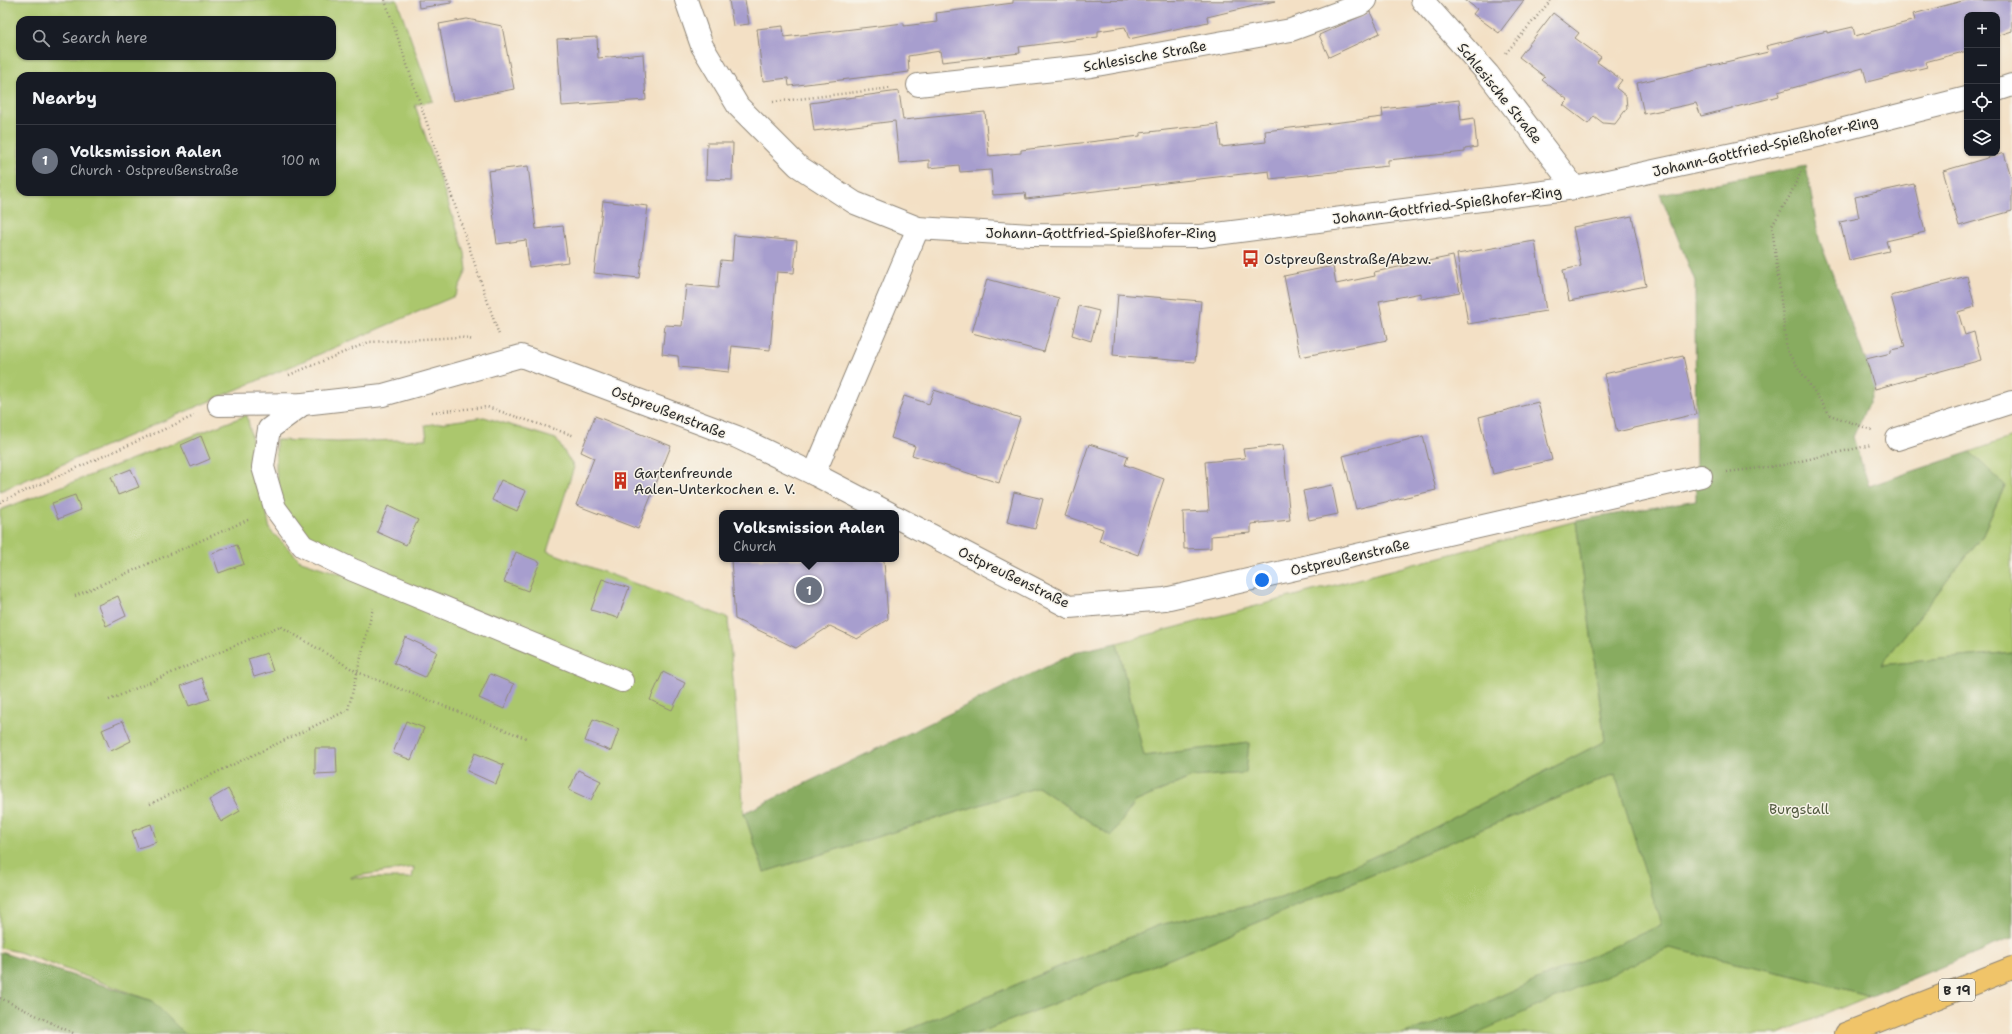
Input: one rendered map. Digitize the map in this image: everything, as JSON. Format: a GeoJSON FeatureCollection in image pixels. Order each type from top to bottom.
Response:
{"type":"FeatureCollection","features":[{"type":"Feature","properties":{"kind":"highway","name":"B 19"},"geometry":{"type":"LineString","coordinates":[[1845,1034],[2012,968]]}},
{"type":"Feature","properties":{"kind":"street","name":"Johann-Gottfried-Spießhofer-Ring"},"geometry":{"type":"LineString","coordinates":[[686,0],[702,46],[738,106],[798,166],[855,203],[918,228],[1030,235],[1201,236],[1575,188],[1817,136],[1964,99]]}},
{"type":"Feature","properties":{"kind":"street","name":"Schlesische Straße"},"geometry":{"type":"LineString","coordinates":[[918,85],[1091,66],[1291,30],[1359,5],[1366,0]]}},
{"type":"Feature","properties":{"kind":"street","name":"Schlesische Straße"},"geometry":{"type":"LineString","coordinates":[[1422,0],[1488,74],[1575,188]]}},
{"type":"Feature","properties":{"kind":"street"},"geometry":{"type":"LineString","coordinates":[[2000,89],[2012,85]]}},
{"type":"Feature","properties":{"kind":"street"},"geometry":{"type":"LineString","coordinates":[[814,474],[918,228]]}},
{"type":"Feature","properties":{"kind":"street","name":"Ostpreußenstraße"},"geometry":{"type":"LineString","coordinates":[[303,404],[383,395],[521,356],[737,437],[814,474],[883,510]]}},
{"type":"Feature","properties":{"kind":"street"},"geometry":{"type":"LineString","coordinates":[[1897,439],[2012,402]]}},
{"type":"Feature","properties":{"kind":"street"},"geometry":{"type":"LineString","coordinates":[[218,405],[303,404]]}},
{"type":"Feature","properties":{"kind":"street"},"geometry":{"type":"LineString","coordinates":[[303,404],[269,429],[263,467],[275,508],[303,546],[379,580],[622,681]]}},
{"type":"Feature","properties":{"kind":"street","name":"Ostpreußenstraße"},"geometry":{"type":"LineString","coordinates":[[899,519],[1069,607],[1165,599],[1701,476]]}},
{"type":"Feature","properties":{"kind":"path"},"geometry":{"type":"LineString","coordinates":[[385,0],[500,336]]}},
{"type":"Feature","properties":{"kind":"path"},"geometry":{"type":"LineString","coordinates":[[1488,74],[1551,0]]}},
{"type":"Feature","properties":{"kind":"path"},"geometry":{"type":"LineString","coordinates":[[738,106],[918,85]]}},
{"type":"Feature","properties":{"kind":"path"},"geometry":{"type":"LineString","coordinates":[[1817,136],[1789,197],[1772,226],[1787,351],[1830,415],[1897,439]]}},
{"type":"Feature","properties":{"kind":"path"},"geometry":{"type":"LineString","coordinates":[[430,412],[487,408],[575,436]]}},
{"type":"Feature","properties":{"kind":"path"},"geometry":{"type":"LineString","coordinates":[[1701,476],[1783,465],[1897,439]]}},
{"type":"Feature","properties":{"kind":"path"},"geometry":{"type":"LineString","coordinates":[[75,596],[275,508]]}},
{"type":"Feature","properties":{"kind":"path"},"geometry":{"type":"LineString","coordinates":[[150,804],[348,710],[379,580]]}},
{"type":"Feature","properties":{"kind":"path"},"geometry":{"type":"LineString","coordinates":[[109,700],[280,626],[357,672],[528,739]]}},
{"type":"Feature","properties":{"kind":"path"},"geometry":{"type":"LineString","coordinates":[[0,998],[75,1034]]}},
{"type":"Feature","properties":{"kind":"green space"},"geometry":{"type":"Polygon","coordinates":[[[0,0],[397,0],[433,101],[415,105],[465,253],[467,270],[455,296],[0,491],[0,0]]]}},
{"type":"Feature","properties":{"kind":"green space","name":"Burgstall"},"geometry":{"type":"Polygon","coordinates":[[[1806,166],[1819,239],[1876,387],[1853,437],[1869,486],[1970,452],[2005,485],[1982,536],[1881,665],[2012,652],[2012,938],[1870,996],[1799,977],[1669,948],[1475,1034],[1402,1034],[1463,1013],[1661,925],[1615,774],[1167,960],[975,1034],[898,1034],[1159,925],[1281,898],[1402,844],[1605,741],[1576,521],[1696,500],[1695,281],[1660,194],[1806,166]]]}},
{"type":"Feature","properties":{"kind":"green space"},"geometry":{"type":"Polygon","coordinates":[[[247,415],[270,530],[301,561],[356,579],[305,537],[281,506],[276,470],[276,440],[338,442],[427,439],[425,425],[484,417],[556,439],[574,467],[547,551],[728,618],[744,813],[764,872],[1038,787],[1111,836],[1135,802],[1192,777],[1246,773],[1249,743],[1144,756],[1117,643],[1576,521],[1605,741],[1402,844],[1281,898],[1159,925],[898,1034],[185,1034],[152,1001],[19,952],[0,948],[0,510],[247,415]],[[414,867],[351,877],[351,878],[412,878],[414,867]]]}},
{"type":"Feature","properties":{"kind":"green space"},"geometry":{"type":"Polygon","coordinates":[[[2012,437],[2012,652],[1881,665],[1982,536],[2005,486],[1970,452],[2012,437]]]}},
{"type":"Feature","properties":{"kind":"green space"},"geometry":{"type":"Polygon","coordinates":[[[1117,643],[1144,756],[1249,743],[1246,773],[1192,777],[1135,802],[1111,836],[1038,787],[764,872],[744,813],[1079,651],[1117,643]]]}},
{"type":"Feature","properties":{"kind":"green space"},"geometry":{"type":"Polygon","coordinates":[[[1615,774],[1662,925],[1463,1013],[1402,1034],[975,1034],[1167,960],[1615,774]]]}},
{"type":"Feature","properties":{"kind":"green space"},"geometry":{"type":"Polygon","coordinates":[[[1669,948],[1799,977],[1870,996],[1778,1034],[1456,1034],[1669,948]]]}},
{"type":"Feature","properties":{"kind":"green space"},"geometry":{"type":"Polygon","coordinates":[[[0,952],[152,1001],[185,1034],[0,1034],[0,952]]]}},
{"type":"Feature","properties":{"kind":"building"},"geometry":{"type":"Polygon","coordinates":[[[418,0],[451,0],[451,3],[419,8],[418,0]]]}},
{"type":"Feature","properties":{"kind":"building"},"geometry":{"type":"Polygon","coordinates":[[[729,0],[745,0],[749,24],[733,26],[729,0]]]}},
{"type":"Feature","properties":{"kind":"building"},"geometry":{"type":"Polygon","coordinates":[[[1013,0],[1275,1],[1207,17],[1208,22],[1129,39],[1125,27],[1098,31],[1098,37],[1019,47],[1020,53],[942,62],[940,51],[908,56],[909,72],[789,86],[788,78],[763,81],[757,29],[783,26],[784,37],[904,23],[904,26],[937,22],[936,13],[1013,3],[1013,0]]]}},
{"type":"Feature","properties":{"kind":"building"},"geometry":{"type":"Polygon","coordinates":[[[1465,0],[1524,0],[1499,33],[1473,14],[1477,9],[1465,0]]]}},
{"type":"Feature","properties":{"kind":"building"},"geometry":{"type":"Polygon","coordinates":[[[1966,0],[2012,0],[2012,31],[2000,35],[2000,12],[1964,12],[1964,52],[1925,62],[1927,67],[1867,82],[1863,68],[1778,92],[1779,96],[1701,116],[1696,103],[1644,114],[1637,83],[1768,52],[1766,46],[1827,31],[1827,33],[1853,27],[1855,36],[1915,20],[1913,14],[1966,0]]]}},
{"type":"Feature","properties":{"kind":"building"},"geometry":{"type":"Polygon","coordinates":[[[1370,12],[1380,33],[1329,57],[1319,35],[1370,12]]]}},
{"type":"Feature","properties":{"kind":"building"},"geometry":{"type":"Polygon","coordinates":[[[1553,13],[1579,33],[1575,38],[1601,57],[1597,62],[1622,80],[1616,88],[1626,96],[1627,108],[1615,124],[1603,123],[1594,116],[1588,124],[1563,105],[1568,100],[1542,80],[1545,77],[1519,57],[1553,13]]]}},
{"type":"Feature","properties":{"kind":"building"},"geometry":{"type":"Polygon","coordinates":[[[467,19],[502,26],[514,89],[453,101],[439,24],[467,19]]]}},
{"type":"Feature","properties":{"kind":"building"},"geometry":{"type":"Polygon","coordinates":[[[597,37],[598,58],[643,54],[646,100],[562,106],[557,39],[597,37]]]}},
{"type":"Feature","properties":{"kind":"building"},"geometry":{"type":"Polygon","coordinates":[[[899,91],[903,120],[985,112],[989,156],[1021,153],[1021,150],[1140,136],[1140,133],[1218,124],[1221,147],[1266,142],[1265,131],[1383,117],[1382,109],[1459,100],[1461,120],[1474,118],[1477,147],[1465,149],[1465,152],[1388,160],[1388,166],[1270,179],[1269,171],[1026,199],[1025,193],[993,195],[991,170],[960,172],[959,165],[929,168],[929,160],[899,163],[895,121],[814,131],[810,103],[899,91]]]}},
{"type":"Feature","properties":{"kind":"building"},"geometry":{"type":"Polygon","coordinates":[[[707,143],[733,143],[732,180],[706,179],[707,143]]]}},
{"type":"Feature","properties":{"kind":"building"},"geometry":{"type":"Polygon","coordinates":[[[2004,153],[2012,180],[2012,211],[1959,226],[1943,171],[1994,156],[2000,156],[2000,154],[2004,153]]]}},
{"type":"Feature","properties":{"kind":"building"},"geometry":{"type":"Polygon","coordinates":[[[528,166],[536,229],[563,226],[568,262],[529,267],[526,240],[497,244],[488,171],[528,166]]]}},
{"type":"Feature","properties":{"kind":"building"},"geometry":{"type":"Polygon","coordinates":[[[1914,184],[1925,232],[1886,241],[1889,251],[1849,260],[1840,222],[1859,218],[1855,197],[1914,184]]]}},
{"type":"Feature","properties":{"kind":"building"},"geometry":{"type":"Polygon","coordinates":[[[603,201],[648,206],[639,278],[594,273],[603,201]]]}},
{"type":"Feature","properties":{"kind":"building"},"geometry":{"type":"Polygon","coordinates":[[[1632,216],[1646,286],[1569,301],[1563,270],[1581,266],[1573,227],[1632,216]]]}},
{"type":"Feature","properties":{"kind":"building"},"geometry":{"type":"Polygon","coordinates":[[[734,235],[797,241],[794,273],[777,272],[770,350],[732,346],[729,372],[679,367],[678,356],[662,354],[665,325],[682,326],[686,285],[718,288],[721,260],[732,261],[734,235]]]}},
{"type":"Feature","properties":{"kind":"building"},"geometry":{"type":"Polygon","coordinates":[[[1535,241],[1546,311],[1468,324],[1457,254],[1535,241]]]}},
{"type":"Feature","properties":{"kind":"building"},"geometry":{"type":"Polygon","coordinates":[[[1453,256],[1460,292],[1421,299],[1421,293],[1379,301],[1387,340],[1300,357],[1284,276],[1333,266],[1336,284],[1375,276],[1374,272],[1453,256]]]}},
{"type":"Feature","properties":{"kind":"building"},"geometry":{"type":"Polygon","coordinates":[[[1967,276],[1975,307],[1958,312],[1965,335],[1974,332],[1981,360],[1875,389],[1866,359],[1891,353],[1891,350],[1905,347],[1891,296],[1967,276]]]}},
{"type":"Feature","properties":{"kind":"building"},"geometry":{"type":"Polygon","coordinates":[[[987,279],[1059,298],[1044,352],[972,333],[987,279]]]}},
{"type":"Feature","properties":{"kind":"building"},"geometry":{"type":"Polygon","coordinates":[[[1118,294],[1201,301],[1195,362],[1113,355],[1118,294]]]}},
{"type":"Feature","properties":{"kind":"building"},"geometry":{"type":"Polygon","coordinates":[[[1079,306],[1099,311],[1091,341],[1072,335],[1079,306]]]}},
{"type":"Feature","properties":{"kind":"building"},"geometry":{"type":"Polygon","coordinates":[[[1683,356],[1696,414],[1617,432],[1604,374],[1683,356]]]}},
{"type":"Feature","properties":{"kind":"building"},"geometry":{"type":"Polygon","coordinates":[[[934,390],[1020,418],[999,483],[912,455],[915,446],[891,438],[904,396],[929,404],[934,390]]]}},
{"type":"Feature","properties":{"kind":"building"},"geometry":{"type":"Polygon","coordinates":[[[1538,402],[1552,460],[1493,474],[1479,417],[1538,402]]]}},
{"type":"Feature","properties":{"kind":"building","name":"Gartenfreunde Aalen-Unterkochen e. V."},"geometry":{"type":"Polygon","coordinates":[[[595,416],[671,446],[638,529],[576,505],[594,458],[581,452],[595,416]]]}},
{"type":"Feature","properties":{"kind":"building"},"geometry":{"type":"Polygon","coordinates":[[[201,436],[210,459],[191,467],[181,445],[201,436]]]}},
{"type":"Feature","properties":{"kind":"building"},"geometry":{"type":"Polygon","coordinates":[[[1423,436],[1436,490],[1356,509],[1343,456],[1423,436]]]}},
{"type":"Feature","properties":{"kind":"building"},"geometry":{"type":"Polygon","coordinates":[[[1089,444],[1128,456],[1125,465],[1164,479],[1138,555],[1099,541],[1103,529],[1065,516],[1089,444]]]}},
{"type":"Feature","properties":{"kind":"building"},"geometry":{"type":"Polygon","coordinates":[[[1283,445],[1290,520],[1251,524],[1251,533],[1211,536],[1211,548],[1184,549],[1183,512],[1209,511],[1205,462],[1245,458],[1243,449],[1283,445]]]}},
{"type":"Feature","properties":{"kind":"building"},"geometry":{"type":"Polygon","coordinates":[[[131,469],[139,487],[118,495],[111,477],[131,469]]]}},
{"type":"Feature","properties":{"kind":"building"},"geometry":{"type":"Polygon","coordinates":[[[501,480],[526,491],[517,511],[492,500],[501,480]]]}},
{"type":"Feature","properties":{"kind":"building"},"geometry":{"type":"Polygon","coordinates":[[[1332,485],[1338,514],[1309,520],[1303,491],[1332,485]]]}},
{"type":"Feature","properties":{"kind":"building"},"geometry":{"type":"Polygon","coordinates":[[[1014,492],[1043,499],[1035,529],[1007,522],[1014,492]]]}},
{"type":"Feature","properties":{"kind":"building"},"geometry":{"type":"Polygon","coordinates":[[[75,495],[81,510],[58,519],[52,503],[75,495]]]}},
{"type":"Feature","properties":{"kind":"building"},"geometry":{"type":"Polygon","coordinates":[[[388,506],[418,520],[406,545],[377,532],[388,506]]]}},
{"type":"Feature","properties":{"kind":"building"},"geometry":{"type":"Polygon","coordinates":[[[237,545],[244,564],[219,573],[212,553],[237,545]]]}},
{"type":"Feature","properties":{"kind":"building"},"geometry":{"type":"Polygon","coordinates":[[[516,552],[540,562],[528,591],[504,582],[516,552]]]}},
{"type":"Feature","properties":{"kind":"building"},"geometry":{"type":"Polygon","coordinates":[[[731,562],[884,562],[888,619],[857,639],[830,626],[796,648],[735,619],[731,562]]]}},
{"type":"Feature","properties":{"kind":"building"},"geometry":{"type":"Polygon","coordinates":[[[602,579],[629,588],[618,618],[591,610],[602,579]]]}},
{"type":"Feature","properties":{"kind":"building"},"geometry":{"type":"Polygon","coordinates":[[[118,596],[126,616],[106,626],[98,605],[118,596]]]}},
{"type":"Feature","properties":{"kind":"building"},"geometry":{"type":"Polygon","coordinates":[[[405,637],[437,652],[425,677],[394,663],[405,637]]]}},
{"type":"Feature","properties":{"kind":"building"},"geometry":{"type":"Polygon","coordinates":[[[267,653],[273,671],[254,677],[248,659],[267,653]]]}},
{"type":"Feature","properties":{"kind":"building"},"geometry":{"type":"Polygon","coordinates":[[[663,672],[685,683],[672,710],[650,700],[663,672]]]}},
{"type":"Feature","properties":{"kind":"building"},"geometry":{"type":"Polygon","coordinates":[[[490,674],[514,684],[504,709],[479,698],[490,674]]]}},
{"type":"Feature","properties":{"kind":"building"},"geometry":{"type":"Polygon","coordinates":[[[202,678],[210,699],[189,706],[181,686],[202,678]]]}},
{"type":"Feature","properties":{"kind":"building"},"geometry":{"type":"Polygon","coordinates":[[[593,719],[619,729],[611,751],[585,741],[593,719]]]}},
{"type":"Feature","properties":{"kind":"building"},"geometry":{"type":"Polygon","coordinates":[[[123,721],[131,741],[111,751],[102,730],[123,721]]]}},
{"type":"Feature","properties":{"kind":"building"},"geometry":{"type":"Polygon","coordinates":[[[406,721],[424,728],[411,760],[393,753],[406,721]]]}},
{"type":"Feature","properties":{"kind":"building"},"geometry":{"type":"Polygon","coordinates":[[[315,748],[336,748],[337,773],[315,774],[315,748]]]}},
{"type":"Feature","properties":{"kind":"building"},"geometry":{"type":"Polygon","coordinates":[[[475,753],[504,765],[496,784],[467,771],[475,753]]]}},
{"type":"Feature","properties":{"kind":"building"},"geometry":{"type":"Polygon","coordinates":[[[578,770],[601,781],[591,800],[569,790],[578,770]]]}},
{"type":"Feature","properties":{"kind":"building"},"geometry":{"type":"Polygon","coordinates":[[[228,789],[240,811],[221,822],[209,800],[228,789]]]}},
{"type":"Feature","properties":{"kind":"building"},"geometry":{"type":"Polygon","coordinates":[[[151,824],[157,842],[138,848],[132,831],[151,824]]]}},
{"type":"Feature","properties":{"kind":"place","name":"Ostpreußenstraße/Abzw."},"geometry":{"type":"Point","coordinates":[1251,259]}},
{"type":"Feature","properties":{"kind":"place","name":"Gartenfreunde Aalen-Unterkochen e. V."},"geometry":{"type":"Point","coordinates":[621,481]}},
{"type":"Feature","properties":{"kind":"place","name":"Volksmission Aalen"},"geometry":{"type":"Point","coordinates":[809,590]}}]}
